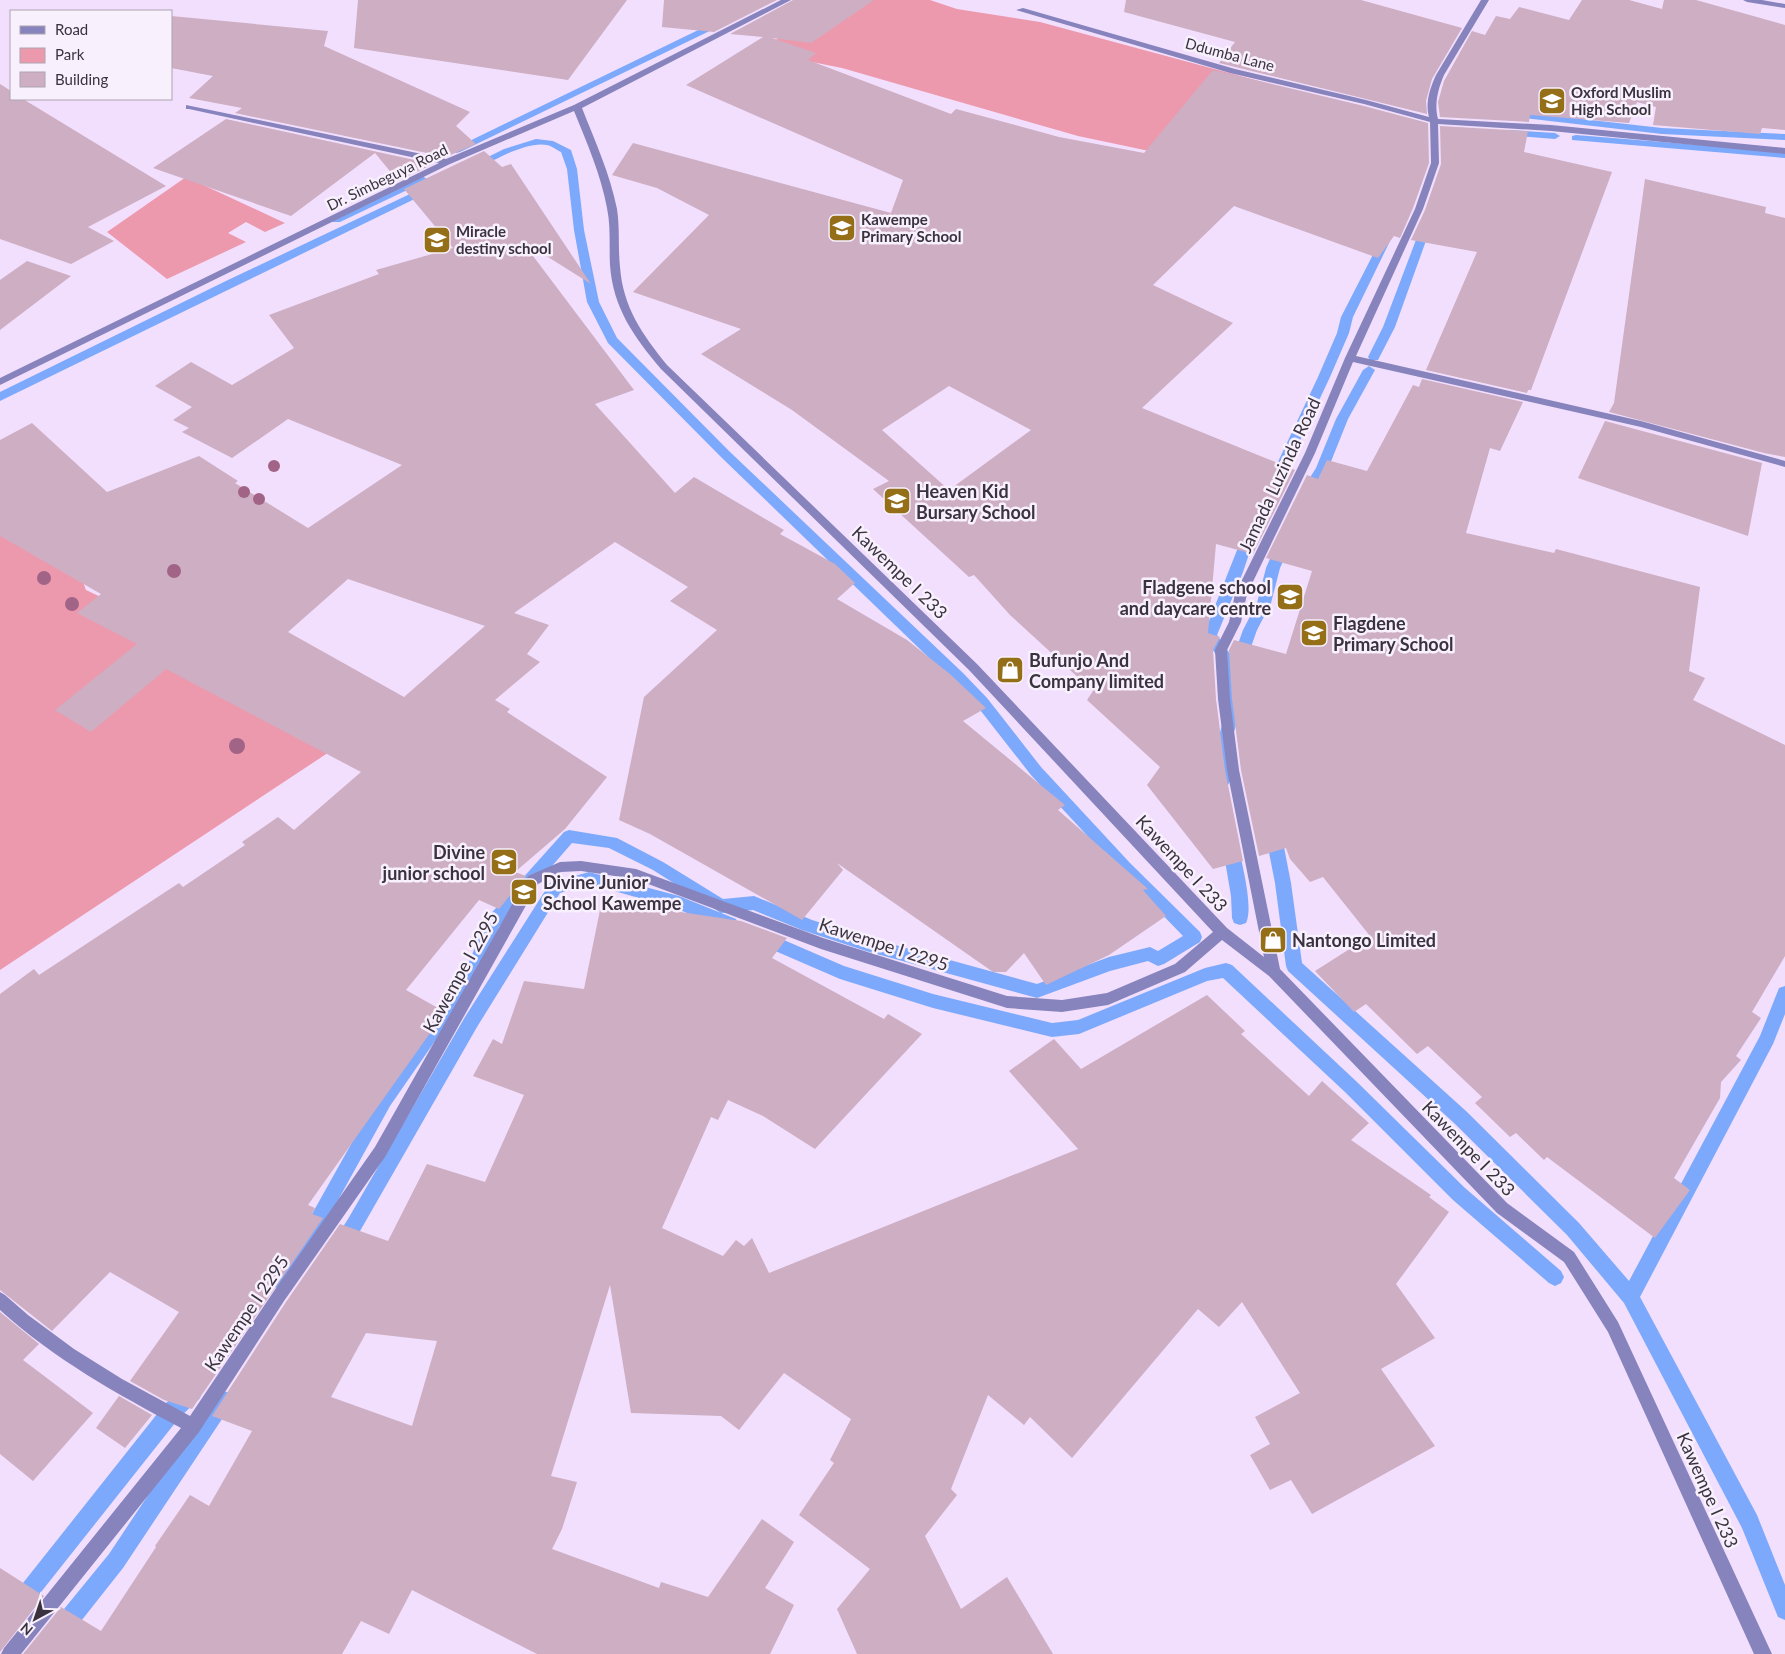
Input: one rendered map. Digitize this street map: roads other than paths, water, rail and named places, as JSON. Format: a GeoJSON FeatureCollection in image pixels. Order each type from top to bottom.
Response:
{"type":"FeatureCollection","features":[{"type":"Feature","properties":{"kind":"street","name":"Dr. Simbeguya Road"},"geometry":{"type":"LineString","coordinates":[[0,382],[447,162],[577,108],[732,26],[787,0]]}},
{"type":"Feature","properties":{"kind":"street","name":"Jamada Luzinda Road"},"geometry":{"type":"LineString","coordinates":[[1274,972],[1233,770],[1224,699],[1221,650],[1235,622],[1242,594],[1310,453],[1350,358],[1419,209],[1435,163],[1434,121],[1431,109],[1435,87],[1440,75],[1485,0]]}},
{"type":"Feature","properties":{"kind":"street"},"geometry":{"type":"LineString","coordinates":[[1746,0],[1785,6]]}},
{"type":"Feature","properties":{"kind":"street","name":"Ddumba Lane"},"geometry":{"type":"LineString","coordinates":[[1020,10],[1234,71],[1366,102],[1434,121],[1551,128],[1785,150]]}},
{"type":"Feature","properties":{"kind":"street"},"geometry":{"type":"LineString","coordinates":[[189,107],[447,162]]}},
{"type":"Feature","properties":{"kind":"street","name":"Kawempe I 233"},"geometry":{"type":"LineString","coordinates":[[577,108],[594,151],[614,223],[615,268],[622,307],[637,335],[664,367],[973,667],[1222,932],[1274,972],[1502,1208],[1568,1257],[1613,1327],[1763,1654]]}},
{"type":"Feature","properties":{"kind":"street"},"geometry":{"type":"LineString","coordinates":[[1350,358],[1641,424],[1785,464]]}},
{"type":"Feature","properties":{"kind":"street","name":"Kawempe I 2295"},"geometry":{"type":"LineString","coordinates":[[10,1654],[193,1426],[279,1296],[380,1152],[532,880],[560,868],[581,866],[636,874],[822,943],[1007,1002],[1062,1006],[1108,999],[1180,968],[1222,932]]}},
{"type":"Feature","properties":{"kind":"street"},"geometry":{"type":"LineString","coordinates":[[0,1300],[62,1353],[108,1381],[193,1426]]}},
{"type":"Feature","properties":{"kind":"waterway"},"geometry":{"type":"LineString","coordinates":[[456,150],[721,22]]}},
{"type":"Feature","properties":{"kind":"waterway"},"geometry":{"type":"LineString","coordinates":[[1511,114],[1662,131],[1785,137]]}},
{"type":"Feature","properties":{"kind":"waterway"},"geometry":{"type":"LineString","coordinates":[[1509,133],[1555,136]]}},
{"type":"Feature","properties":{"kind":"waterway"},"geometry":{"type":"LineString","coordinates":[[1576,138],[1785,155]]}},
{"type":"Feature","properties":{"kind":"waterway"},"geometry":{"type":"LineString","coordinates":[[279,1280],[299,1254],[384,1101],[474,971],[493,923],[569,836],[612,842],[658,866],[721,906],[754,903],[808,925],[866,944],[1037,991],[1109,964],[1150,954],[1158,959],[1194,937],[1125,867],[1036,771],[982,702],[958,677],[725,454],[612,340],[593,302],[579,230],[572,169],[566,150],[549,143],[536,142],[507,151],[473,167]]}},
{"type":"Feature","properties":{"kind":"waterway"},"geometry":{"type":"LineString","coordinates":[[336,220],[422,179]]}},
{"type":"Feature","properties":{"kind":"waterway"},"geometry":{"type":"LineString","coordinates":[[0,397],[232,282],[427,189]]}},
{"type":"Feature","properties":{"kind":"waterway"},"geometry":{"type":"LineString","coordinates":[[1374,357],[1389,327],[1427,224]]}},
{"type":"Feature","properties":{"kind":"waterway"},"geometry":{"type":"LineString","coordinates":[[1274,483],[1324,377],[1343,333],[1347,317],[1385,241]]}},
{"type":"Feature","properties":{"kind":"waterway"},"geometry":{"type":"LineString","coordinates":[[1305,495],[1322,469],[1342,419],[1369,370]]}},
{"type":"Feature","properties":{"kind":"waterway"},"geometry":{"type":"LineString","coordinates":[[1223,781],[1224,743],[1236,700],[1231,665],[1210,636],[1250,533]]}},
{"type":"Feature","properties":{"kind":"waterway"},"geometry":{"type":"LineString","coordinates":[[1239,661],[1250,630],[1264,603],[1273,568],[1284,543]]}},
{"type":"Feature","properties":{"kind":"waterway"},"geometry":{"type":"LineString","coordinates":[[1273,832],[1283,883],[1294,966],[1460,1117],[1573,1229],[1630,1297]]}},
{"type":"Feature","properties":{"kind":"waterway"},"geometry":{"type":"LineString","coordinates":[[1230,843],[1239,896],[1240,918]]}},
{"type":"Feature","properties":{"kind":"waterway"},"geometry":{"type":"LineString","coordinates":[[341,1244],[354,1225],[471,1022],[555,888],[589,878],[679,903],[730,924]]}},
{"type":"Feature","properties":{"kind":"waterway"},"geometry":{"type":"LineString","coordinates":[[763,938],[840,972],[933,1001],[1052,1030],[1079,1027],[1205,975],[1226,970],[1351,1087],[1459,1194],[1555,1277]]}},
{"type":"Feature","properties":{"kind":"waterway"},"geometry":{"type":"LineString","coordinates":[[1630,1297],[1767,1039],[1785,993]]}},
{"type":"Feature","properties":{"kind":"waterway"},"geometry":{"type":"LineString","coordinates":[[1630,1297],[1750,1522],[1785,1610]]}},
{"type":"Feature","properties":{"kind":"waterway"},"geometry":{"type":"LineString","coordinates":[[0,1628],[172,1411],[193,1391]]}},
{"type":"Feature","properties":{"kind":"waterway"},"geometry":{"type":"LineString","coordinates":[[40,1654],[116,1561],[223,1400]]}},
{"type":"Feature","properties":{"kind":"place","name":"Oxford Muslim High School"},"geometry":{"type":"Point","coordinates":[1552,101]}},
{"type":"Feature","properties":{"kind":"place","name":"Kawempe Primary School"},"geometry":{"type":"Point","coordinates":[842,228]}},
{"type":"Feature","properties":{"kind":"place","name":"Miracle destiny school"},"geometry":{"type":"Point","coordinates":[437,240]}},
{"type":"Feature","properties":{"kind":"place","name":"Heaven Kid Bursary School"},"geometry":{"type":"Point","coordinates":[897,501]}},
{"type":"Feature","properties":{"kind":"place","name":"Fladgene school and daycare centre"},"geometry":{"type":"Point","coordinates":[1290,597]}},
{"type":"Feature","properties":{"kind":"place","name":"Flagdene Primary School"},"geometry":{"type":"Point","coordinates":[1314,633]}},
{"type":"Feature","properties":{"kind":"place","name":"Bufunjo And Company limited"},"geometry":{"type":"Point","coordinates":[1010,670]}},
{"type":"Feature","properties":{"kind":"place","name":"Divine junior school"},"geometry":{"type":"Point","coordinates":[504,862]}},
{"type":"Feature","properties":{"kind":"place","name":"Divine Junior School Kawempe"},"geometry":{"type":"Point","coordinates":[524,892]}},
{"type":"Feature","properties":{"kind":"place","name":"Nantongo Limited"},"geometry":{"type":"Point","coordinates":[1273,940]}}]}
